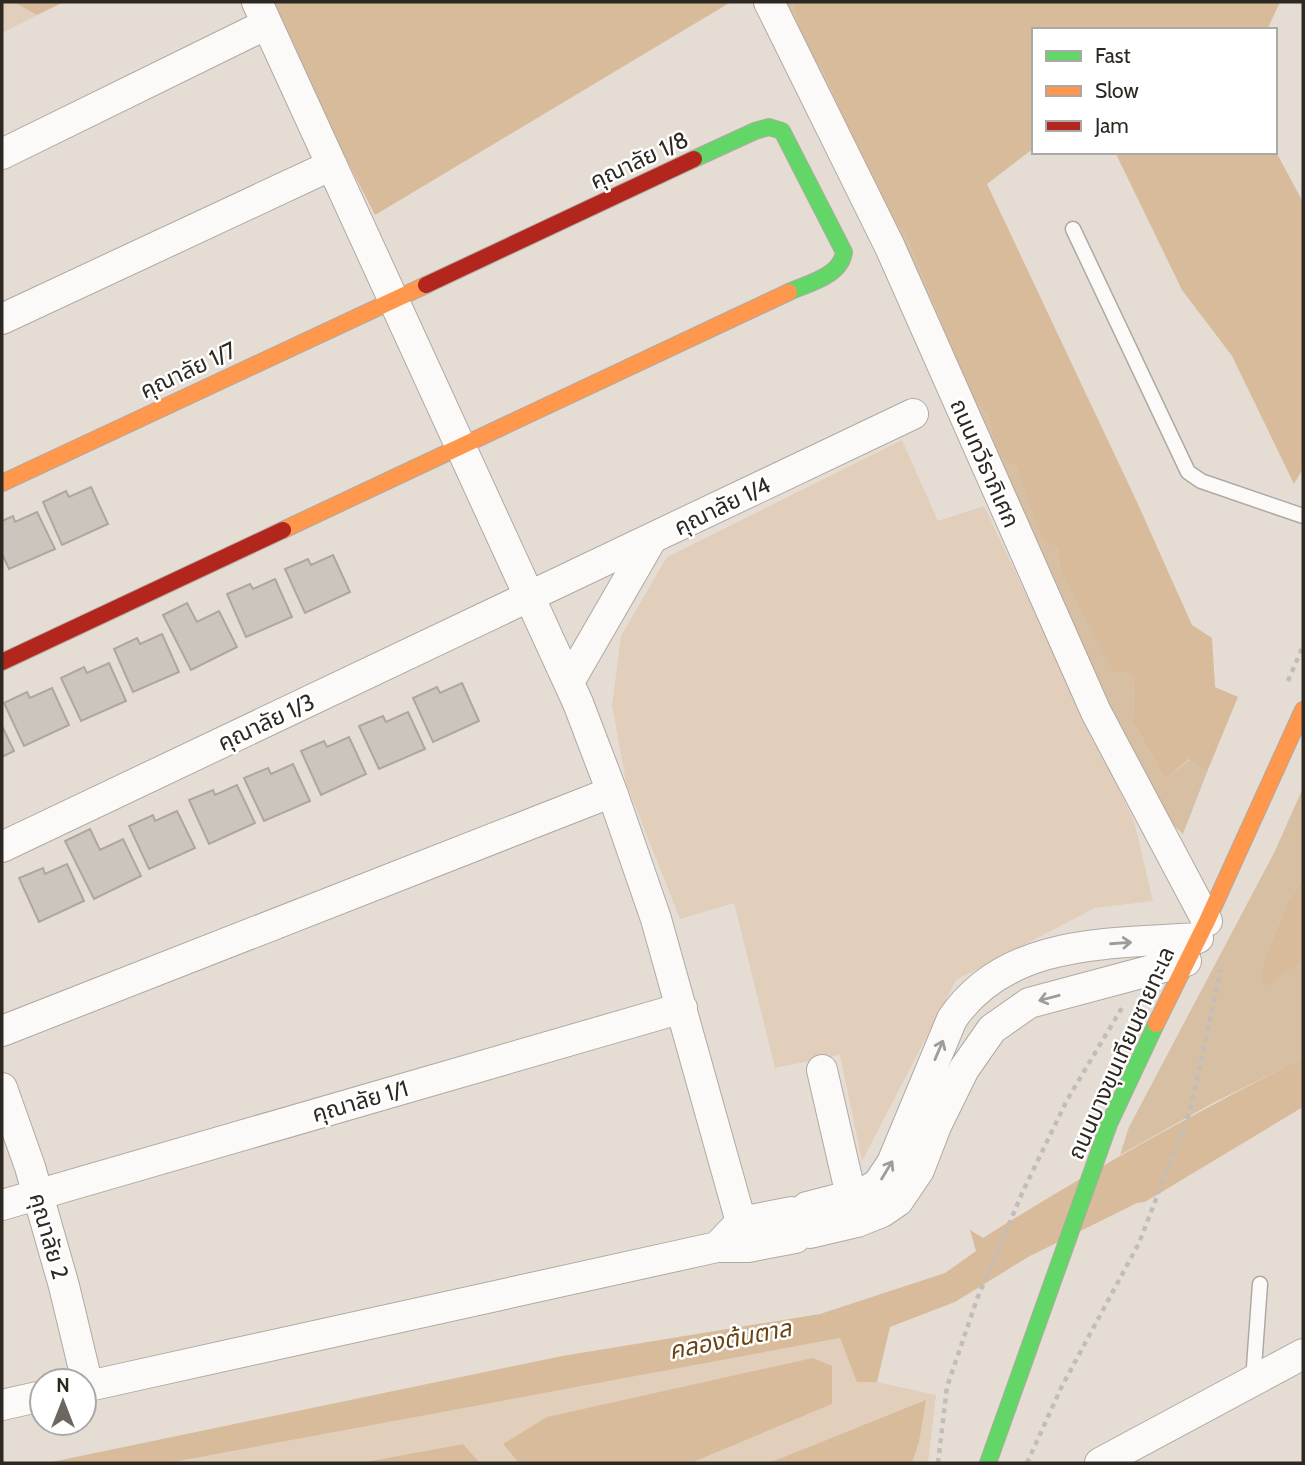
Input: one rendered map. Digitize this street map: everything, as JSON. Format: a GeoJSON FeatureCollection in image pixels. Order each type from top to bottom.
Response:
{"type":"FeatureCollection","features":[{"type":"Feature","properties":{"kind":"street","name":"ถนนทวีธาภิเศก"},"geometry":{"type":"LineString","coordinates":[[769,2],[890,247],[1197,940]]}},
{"type":"Feature","properties":{"kind":"street"},"geometry":{"type":"LineString","coordinates":[[2,154],[262,13],[569,682],[612,792],[656,919],[744,1235]]}},
{"type":"Feature","properties":{"kind":"street","name":"คุณาลัย 1/8"},"geometry":{"type":"LineString","coordinates":[[393,299],[755,131],[769,127],[782,131],[844,252],[843,261],[837,271],[462,448]]}},
{"type":"Feature","properties":{"kind":"street"},"geometry":{"type":"LineString","coordinates":[[2,319],[332,165]]}},
{"type":"Feature","properties":{"kind":"street","name":"คุณาลัย 1/7"},"geometry":{"type":"LineString","coordinates":[[2,483],[393,299]]}},
{"type":"Feature","properties":{"kind":"street","name":"คุณาลัย 1/4"},"geometry":{"type":"LineString","coordinates":[[530,597],[913,415]]}},
{"type":"Feature","properties":{"kind":"street"},"geometry":{"type":"LineString","coordinates":[[2,662],[462,448]]}},
{"type":"Feature","properties":{"kind":"street"},"geometry":{"type":"LineString","coordinates":[[569,682],[651,540]]}},
{"type":"Feature","properties":{"kind":"street","name":"คุณาลัย 1/3"},"geometry":{"type":"LineString","coordinates":[[2,847],[530,597]]}},
{"type":"Feature","properties":{"kind":"street","name":"ถนนบางขุนเทียนชายทะเล"},"geometry":{"type":"LineString","coordinates":[[988,1463],[1066,1251],[1109,1124],[1303,710]]}},
{"type":"Feature","properties":{"kind":"street"},"geometry":{"type":"LineString","coordinates":[[2,1031],[612,792]]}},
{"type":"Feature","properties":{"kind":"street"},"geometry":{"type":"LineString","coordinates":[[98,1384],[718,1247],[744,1235],[854,1209],[882,1212],[898,1201],[919,1170],[936,1126],[964,1069],[992,1029],[1029,1003],[1197,940]]}},
{"type":"Feature","properties":{"kind":"street"},"geometry":{"type":"LineString","coordinates":[[854,1209],[865,1192],[878,1184],[892,1163],[952,1019],[983,983],[1013,966],[1071,947],[1197,940]]}},
{"type":"Feature","properties":{"kind":"street","name":"คุณาลัย 1/1"},"geometry":{"type":"LineString","coordinates":[[2,1205],[682,1008]]}},
{"type":"Feature","properties":{"kind":"street"},"geometry":{"type":"LineString","coordinates":[[822,1070],[854,1209]]}},
{"type":"Feature","properties":{"kind":"street","name":"คุณาลัย 2"},"geometry":{"type":"LineString","coordinates":[[2,1088],[38,1195],[64,1286],[82,1367]]}},
{"type":"Feature","properties":{"kind":"street"},"geometry":{"type":"LineString","coordinates":[[1100,1463],[1303,1354]]}},
{"type":"Feature","properties":{"kind":"street"},"geometry":{"type":"LineString","coordinates":[[2,1405],[28,1399]]}},
{"type":"Feature","properties":{"kind":"lane"},"geometry":{"type":"LineString","coordinates":[[1073,229],[1188,472],[1201,481],[1303,516]]}},
{"type":"Feature","properties":{"kind":"lane"},"geometry":{"type":"LineString","coordinates":[[683,1255],[739,1258],[858,1235],[892,1219],[898,1201]]}},
{"type":"Feature","properties":{"kind":"lane"},"geometry":{"type":"LineString","coordinates":[[1253,1381],[1259,1284]]}},
{"type":"Feature","properties":{"kind":"path","name":"ถนนบางขุนเทียนชายทะเล"},"geometry":{"type":"LineString","coordinates":[[938,1463],[947,1387],[977,1299],[1023,1191],[1067,1100],[1114,1022]]}},
{"type":"Feature","properties":{"kind":"path"},"geometry":{"type":"LineString","coordinates":[[1027,1463],[1061,1388],[1139,1242],[1190,1111]]}},
{"type":"Feature","properties":{"kind":"shaded area"},"geometry":{"type":"Polygon","coordinates":[[[2,2],[14,2],[37,15],[2,33],[2,2]]]}},
{"type":"Feature","properties":{"kind":"shaded area"},"geometry":{"type":"Polygon","coordinates":[[[774,2],[792,2],[803,44],[822,69],[890,222],[904,231],[971,396],[988,414],[996,455],[1017,468],[1057,547],[1060,568],[1125,671],[1133,677],[1132,721],[1165,780],[1190,759],[1207,772],[1183,834],[1148,795],[774,2]]]}},
{"type":"Feature","properties":{"kind":"shaded area"},"geometry":{"type":"Polygon","coordinates":[[[902,440],[938,521],[984,506],[1134,821],[1153,901],[1095,908],[956,980],[862,1161],[840,1055],[775,1068],[734,903],[680,919],[626,783],[612,705],[621,636],[667,557],[902,440]]]}},
{"type":"Feature","properties":{"kind":"shaded area"},"geometry":{"type":"Polygon","coordinates":[[[1302,790],[1303,879],[1287,903],[1263,962],[1263,987],[1303,961],[1303,1058],[1211,1104],[1120,1155],[1129,1127],[1275,851],[1302,790]]]}},
{"type":"Feature","properties":{"kind":"shaded area"},"geometry":{"type":"Polygon","coordinates":[[[840,1338],[858,1382],[877,1382],[936,1395],[928,1463],[912,1463],[919,1442],[925,1401],[769,1463],[691,1463],[832,1404],[503,1444],[519,1463],[480,1463],[463,1444],[360,1463],[168,1463],[840,1338]]]}},
{"type":"Feature","properties":{"kind":"water"},"geometry":{"type":"Polygon","coordinates":[[[14,2],[64,2],[37,15],[14,2]]]}},
{"type":"Feature","properties":{"kind":"water"},"geometry":{"type":"Polygon","coordinates":[[[265,2],[731,2],[375,215],[265,2]]]}},
{"type":"Feature","properties":{"kind":"water"},"geometry":{"type":"Polygon","coordinates":[[[792,2],[1280,2],[1268,28],[1032,28],[1032,150],[987,184],[1192,625],[1212,638],[1215,687],[1238,697],[1207,772],[1189,759],[1165,780],[1132,721],[1133,677],[1125,671],[1114,673],[1060,568],[1057,547],[1041,537],[1017,468],[996,455],[988,415],[971,396],[904,231],[890,222],[822,69],[803,44],[792,2]]]}},
{"type":"Feature","properties":{"kind":"water"},"geometry":{"type":"Polygon","coordinates":[[[1116,154],[1277,154],[1303,202],[1303,468],[1294,484],[1232,356],[1182,290],[1116,154]]]}},
{"type":"Feature","properties":{"kind":"water"},"geometry":{"type":"Polygon","coordinates":[[[1303,879],[1303,961],[1263,988],[1263,962],[1287,903],[1303,879]]]}},
{"type":"Feature","properties":{"kind":"water","name":"คลองต้นตาล"},"geometry":{"type":"Polygon","coordinates":[[[1303,1058],[1303,1107],[1145,1202],[1137,1203],[1028,1257],[955,1302],[890,1327],[877,1382],[857,1382],[840,1338],[168,1463],[47,1463],[562,1356],[820,1314],[945,1273],[976,1251],[970,1230],[983,1238],[1141,1144],[1303,1058]]]}},
{"type":"Feature","properties":{"kind":"water"},"geometry":{"type":"Polygon","coordinates":[[[813,1358],[832,1366],[832,1404],[691,1463],[519,1463],[503,1444],[547,1417],[813,1358]]]}},
{"type":"Feature","properties":{"kind":"water"},"geometry":{"type":"Polygon","coordinates":[[[926,1400],[919,1442],[912,1463],[769,1463],[926,1400]]]}},
{"type":"Feature","properties":{"kind":"water"},"geometry":{"type":"Polygon","coordinates":[[[463,1444],[480,1463],[360,1463],[463,1444]]]}},
{"type":"Feature","properties":{"kind":"building"},"geometry":{"type":"Polygon","coordinates":[[[91,487],[108,524],[62,545],[43,502],[66,491],[69,497],[91,487]]]}},
{"type":"Feature","properties":{"kind":"building"},"geometry":{"type":"Polygon","coordinates":[[[37,512],[55,549],[9,569],[2,554],[2,521],[13,516],[15,522],[37,512]]]}},
{"type":"Feature","properties":{"kind":"building"},"geometry":{"type":"Polygon","coordinates":[[[333,555],[350,592],[305,613],[285,569],[308,559],[311,565],[333,555]]]}},
{"type":"Feature","properties":{"kind":"building"},"geometry":{"type":"Polygon","coordinates":[[[275,579],[292,617],[246,637],[227,594],[250,584],[253,589],[275,579]]]}},
{"type":"Feature","properties":{"kind":"building"},"geometry":{"type":"Polygon","coordinates":[[[187,603],[197,622],[219,611],[237,647],[191,670],[163,615],[187,603]]]}},
{"type":"Feature","properties":{"kind":"building"},"geometry":{"type":"Polygon","coordinates":[[[162,634],[179,672],[133,692],[114,649],[137,638],[140,644],[162,634]]]}},
{"type":"Feature","properties":{"kind":"building"},"geometry":{"type":"Polygon","coordinates":[[[109,663],[126,701],[81,721],[61,678],[84,667],[87,673],[109,663]]]}},
{"type":"Feature","properties":{"kind":"building"},"geometry":{"type":"Polygon","coordinates":[[[462,683],[479,721],[433,742],[413,698],[437,687],[440,693],[462,683]]]}},
{"type":"Feature","properties":{"kind":"building"},"geometry":{"type":"Polygon","coordinates":[[[52,688],[69,725],[24,746],[4,703],[27,692],[30,698],[52,688]]]}},
{"type":"Feature","properties":{"kind":"building"},"geometry":{"type":"Polygon","coordinates":[[[408,712],[425,749],[379,769],[359,726],[383,716],[386,722],[408,712]]]}},
{"type":"Feature","properties":{"kind":"building"},"geometry":{"type":"Polygon","coordinates":[[[2,726],[14,751],[2,757],[2,726]]]}},
{"type":"Feature","properties":{"kind":"building"},"geometry":{"type":"Polygon","coordinates":[[[349,737],[366,774],[321,795],[301,751],[324,741],[327,747],[349,737]]]}},
{"type":"Feature","properties":{"kind":"building"},"geometry":{"type":"Polygon","coordinates":[[[293,764],[310,801],[264,821],[244,778],[268,768],[271,774],[293,764]]]}},
{"type":"Feature","properties":{"kind":"building"},"geometry":{"type":"Polygon","coordinates":[[[237,785],[255,823],[209,844],[189,800],[213,790],[215,795],[237,785]]]}},
{"type":"Feature","properties":{"kind":"building"},"geometry":{"type":"Polygon","coordinates":[[[177,811],[195,848],[149,869],[129,826],[153,815],[155,821],[177,811]]]}},
{"type":"Feature","properties":{"kind":"building"},"geometry":{"type":"Polygon","coordinates":[[[90,829],[100,850],[123,839],[141,876],[94,899],[65,841],[90,829]]]}},
{"type":"Feature","properties":{"kind":"building"},"geometry":{"type":"Polygon","coordinates":[[[67,864],[84,901],[39,922],[19,878],[43,868],[45,874],[67,864]]]}},
{"type":"Feature","properties":{"kind":"traffic: fast"},"geometry":{"type":"LineString","coordinates":[[694,159],[755,131],[769,127],[782,131],[844,252],[842,260],[831,273],[789,292]]}},
{"type":"Feature","properties":{"kind":"traffic: fast"},"geometry":{"type":"LineString","coordinates":[[988,1463],[1109,1124],[1156,1024]]}},
{"type":"Feature","properties":{"kind":"traffic: slow"},"geometry":{"type":"LineString","coordinates":[[2,483],[426,285]]}},
{"type":"Feature","properties":{"kind":"traffic: slow"},"geometry":{"type":"LineString","coordinates":[[283,530],[789,292]]}},
{"type":"Feature","properties":{"kind":"traffic: slow"},"geometry":{"type":"LineString","coordinates":[[1156,1024],[1207,921],[1303,710]]}},
{"type":"Feature","properties":{"kind":"traffic: jam"},"geometry":{"type":"LineString","coordinates":[[426,285],[694,159]]}},
{"type":"Feature","properties":{"kind":"traffic: jam"},"geometry":{"type":"LineString","coordinates":[[2,662],[283,530]]}}]}
